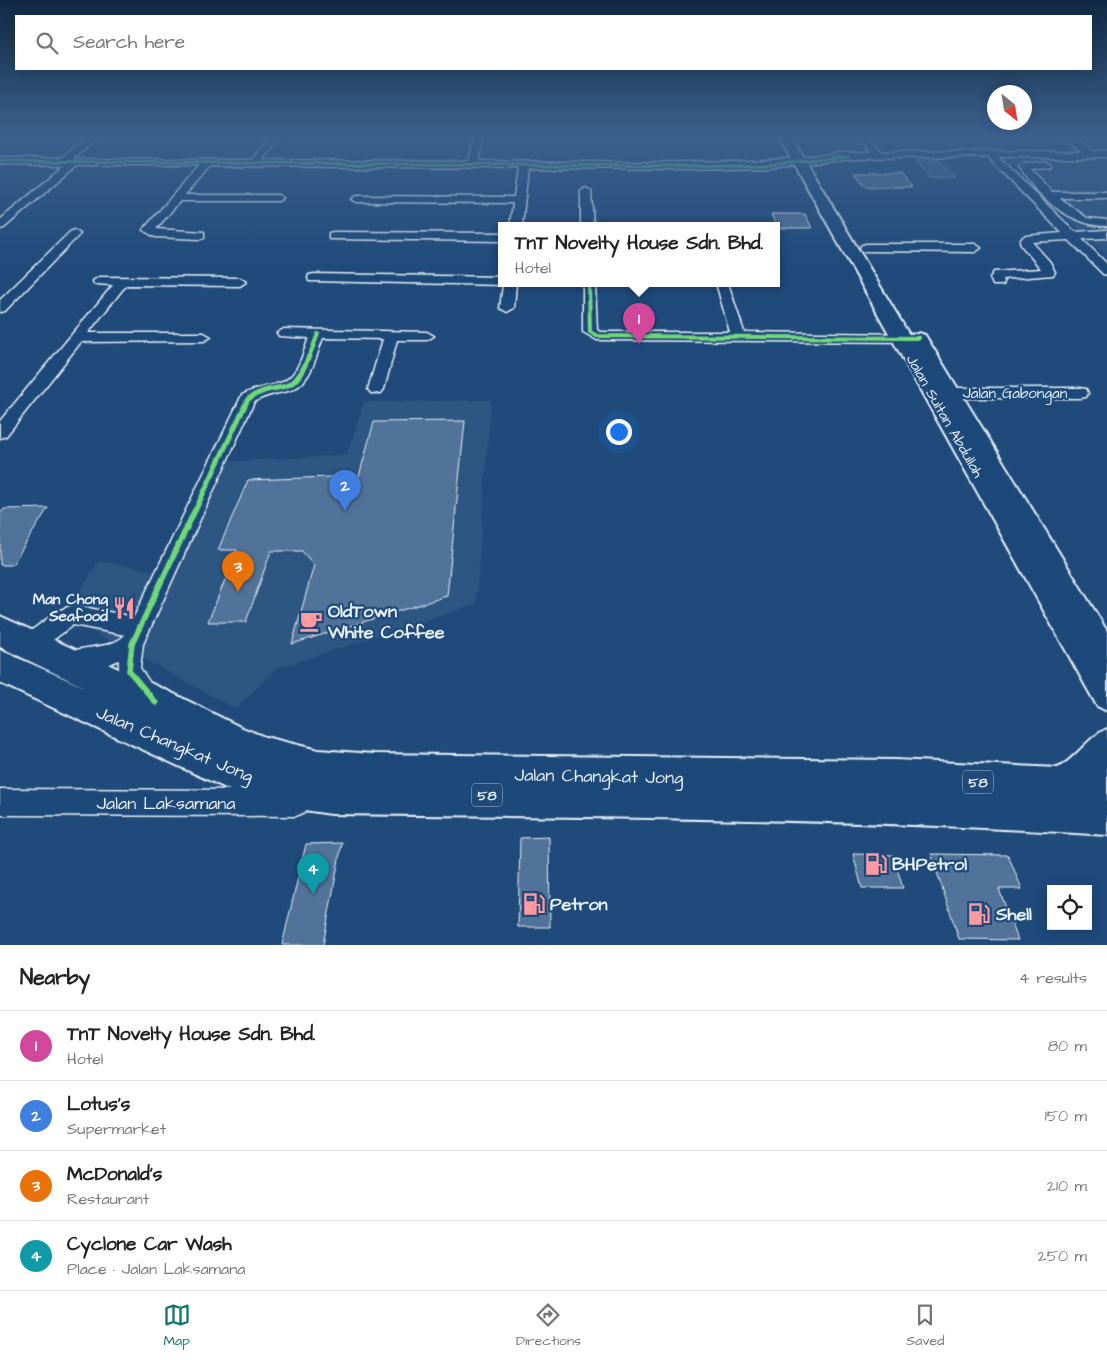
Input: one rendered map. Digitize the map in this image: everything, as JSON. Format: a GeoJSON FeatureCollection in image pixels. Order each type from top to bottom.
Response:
{"type":"FeatureCollection","features":[{"type":"Feature","properties":{"kind":"highway","name":"Jalan Changkat Jong"},"geometry":{"type":"LineString","coordinates":[[15,638],[156,703],[231,742],[265,755],[342,772],[895,779],[1060,787],[1102,811]]}},
{"type":"Feature","properties":{"kind":"highway","name":"Jalan Changkat Jong"},"geometry":{"type":"LineString","coordinates":[[0,666],[230,770],[284,788],[331,795],[738,800],[1102,811]]}},
{"type":"Feature","properties":{"kind":"highway"},"geometry":{"type":"LineString","coordinates":[[1060,787],[1086,774],[1097,763],[1107,748]]}},
{"type":"Feature","properties":{"kind":"main road","name":"Jalan Sultan Abdullah"},"geometry":{"type":"LineString","coordinates":[[817,179],[910,338],[1107,696]]}},
{"type":"Feature","properties":{"kind":"main road","name":"Jalan Sultan Abdullah"},"geometry":{"type":"LineString","coordinates":[[819,179],[866,248],[910,338],[951,393],[1107,657]]}},
{"type":"Feature","properties":{"kind":"street"},"geometry":{"type":"LineString","coordinates":[[0,226],[51,179]]}},
{"type":"Feature","properties":{"kind":"street"},"geometry":{"type":"LineString","coordinates":[[193,179],[153,225],[150,232],[200,235]]}},
{"type":"Feature","properties":{"kind":"street"},"geometry":{"type":"LineString","coordinates":[[516,222],[521,179]]}},
{"type":"Feature","properties":{"kind":"street"},"geometry":{"type":"LineString","coordinates":[[1018,179],[1076,236],[1107,263]]}},
{"type":"Feature","properties":{"kind":"street"},"geometry":{"type":"LineString","coordinates":[[1035,179],[1078,218],[1094,223],[1107,223]]}},
{"type":"Feature","properties":{"kind":"street"},"geometry":{"type":"LineString","coordinates":[[586,191],[587,222]]}},
{"type":"Feature","properties":{"kind":"street"},"geometry":{"type":"LineString","coordinates":[[1034,195],[1107,195]]}},
{"type":"Feature","properties":{"kind":"street"},"geometry":{"type":"LineString","coordinates":[[177,198],[278,198]]}},
{"type":"Feature","properties":{"kind":"street"},"geometry":{"type":"LineString","coordinates":[[356,199],[519,200]]}},
{"type":"Feature","properties":{"kind":"street"},"geometry":{"type":"LineString","coordinates":[[0,308],[74,234]]}},
{"type":"Feature","properties":{"kind":"street"},"geometry":{"type":"LineString","coordinates":[[998,282],[996,278],[999,275],[1049,272],[1046,265],[1027,245],[1026,241],[1028,238],[1107,234]]}},
{"type":"Feature","properties":{"kind":"street"},"geometry":{"type":"LineString","coordinates":[[333,236],[498,237]]}},
{"type":"Feature","properties":{"kind":"street"},"geometry":{"type":"LineString","coordinates":[[1076,236],[1107,238]]}},
{"type":"Feature","properties":{"kind":"street"},"geometry":{"type":"LineString","coordinates":[[1076,236],[1107,271]]}},
{"type":"Feature","properties":{"kind":"street"},"geometry":{"type":"LineString","coordinates":[[866,248],[975,248]]}},
{"type":"Feature","properties":{"kind":"street"},"geometry":{"type":"LineString","coordinates":[[314,278],[498,281]]}},
{"type":"Feature","properties":{"kind":"street"},"geometry":{"type":"LineString","coordinates":[[99,281],[240,282]]}},
{"type":"Feature","properties":{"kind":"street"},"geometry":{"type":"LineString","coordinates":[[0,432],[122,282]]}},
{"type":"Feature","properties":{"kind":"street"},"geometry":{"type":"LineString","coordinates":[[507,308],[510,287]]}},
{"type":"Feature","properties":{"kind":"street"},"geometry":{"type":"LineString","coordinates":[[589,287],[590,332],[597,336],[910,338]]}},
{"type":"Feature","properties":{"kind":"street"},"geometry":{"type":"LineString","coordinates":[[723,287],[738,337]]}},
{"type":"Feature","properties":{"kind":"street"},"geometry":{"type":"LineString","coordinates":[[284,333],[427,336]]}},
{"type":"Feature","properties":{"kind":"street"},"geometry":{"type":"LineString","coordinates":[[156,703],[129,671],[137,636],[248,399],[262,390],[288,385],[297,380],[318,334]]}},
{"type":"Feature","properties":{"kind":"street"},"geometry":{"type":"LineString","coordinates":[[376,389],[391,335]]}},
{"type":"Feature","properties":{"kind":"street"},"geometry":{"type":"LineString","coordinates":[[77,338],[204,337]]}},
{"type":"Feature","properties":{"kind":"street","name":"Jalan Gabongan"},"geometry":{"type":"LineString","coordinates":[[951,393],[1080,393]]}},
{"type":"Feature","properties":{"kind":"street"},"geometry":{"type":"LineString","coordinates":[[15,638],[73,615],[137,636]]}},
{"type":"Feature","properties":{"kind":"street"},"geometry":{"type":"LineString","coordinates":[[64,660],[90,660],[137,636]]}},
{"type":"Feature","properties":{"kind":"street","name":"Jalan Laksamana"},"geometry":{"type":"LineString","coordinates":[[0,802],[264,804],[296,803],[331,795]]}},
{"type":"Feature","properties":{"kind":"shaded area"},"geometry":{"type":"Polygon","coordinates":[[[1027,179],[1107,179],[1107,256],[1027,179]]]}},
{"type":"Feature","properties":{"kind":"shaded area"},"geometry":{"type":"Polygon","coordinates":[[[491,400],[476,604],[275,669],[236,709],[64,616],[99,561],[162,572],[219,462],[347,455],[364,402],[491,400]]]}},
{"type":"Feature","properties":{"kind":"building"},"geometry":{"type":"Polygon","coordinates":[[[860,179],[905,179],[912,187],[866,187],[860,179]]]}},
{"type":"Feature","properties":{"kind":"building"},"geometry":{"type":"Polygon","coordinates":[[[771,214],[805,214],[812,228],[780,228],[780,222],[774,222],[771,214]]]}},
{"type":"Feature","properties":{"kind":"building"},"geometry":{"type":"Polygon","coordinates":[[[465,421],[447,596],[292,644],[314,565],[302,551],[271,551],[246,622],[208,622],[237,550],[218,550],[248,480],[359,476],[374,422],[465,421]]]}},
{"type":"Feature","properties":{"kind":"building"},"geometry":{"type":"Polygon","coordinates":[[[48,508],[12,565],[0,565],[0,514],[4,509],[48,508]]]}},
{"type":"Feature","properties":{"kind":"building","name":"Petron"},"geometry":{"type":"Polygon","coordinates":[[[549,837],[550,927],[518,927],[520,838],[549,837]]]}},
{"type":"Feature","properties":{"kind":"building"},"geometry":{"type":"Polygon","coordinates":[[[342,843],[323,945],[282,945],[306,844],[342,843]]]}},
{"type":"Feature","properties":{"kind":"building","name":"BHPetrol"},"geometry":{"type":"Polygon","coordinates":[[[853,854],[893,855],[903,888],[862,888],[853,854]]]}},
{"type":"Feature","properties":{"kind":"building","name":"Shell"},"geometry":{"type":"Polygon","coordinates":[[[931,854],[1008,855],[1022,889],[999,889],[1018,940],[959,939],[931,854]]]}},
{"type":"Feature","properties":{"kind":"cycle path"},"geometry":{"type":"LineString","coordinates":[[589,287],[590,332],[597,336],[919,338]]}},
{"type":"Feature","properties":{"kind":"cycle path"},"geometry":{"type":"LineString","coordinates":[[156,703],[129,671],[132,644],[248,399],[261,392],[287,386],[296,381],[318,334]]}},
{"type":"Feature","properties":{"kind":"place","name":"TnT Novelty House Sdn. Bhd."},"geometry":{"type":"Point","coordinates":[639,344]}},
{"type":"Feature","properties":{"kind":"place","name":"Lotus's"},"geometry":{"type":"Point","coordinates":[345,511]}},
{"type":"Feature","properties":{"kind":"place","name":"McDonald's"},"geometry":{"type":"Point","coordinates":[238,592]}},
{"type":"Feature","properties":{"kind":"place","name":"Man Chong Seafood"},"geometry":{"type":"Point","coordinates":[124,608]}},
{"type":"Feature","properties":{"kind":"place","name":"OldTown White Coffee"},"geometry":{"type":"Point","coordinates":[311,621]}},
{"type":"Feature","properties":{"kind":"place","name":"BHPetrol"},"geometry":{"type":"Point","coordinates":[876,864]}},
{"type":"Feature","properties":{"kind":"place","name":"Cyclone Car Wash"},"geometry":{"type":"Point","coordinates":[313,894]}},
{"type":"Feature","properties":{"kind":"place","name":"Petron"},"geometry":{"type":"Point","coordinates":[534,904]}},
{"type":"Feature","properties":{"kind":"place","name":"Shell"},"geometry":{"type":"Point","coordinates":[979,914]}}]}
